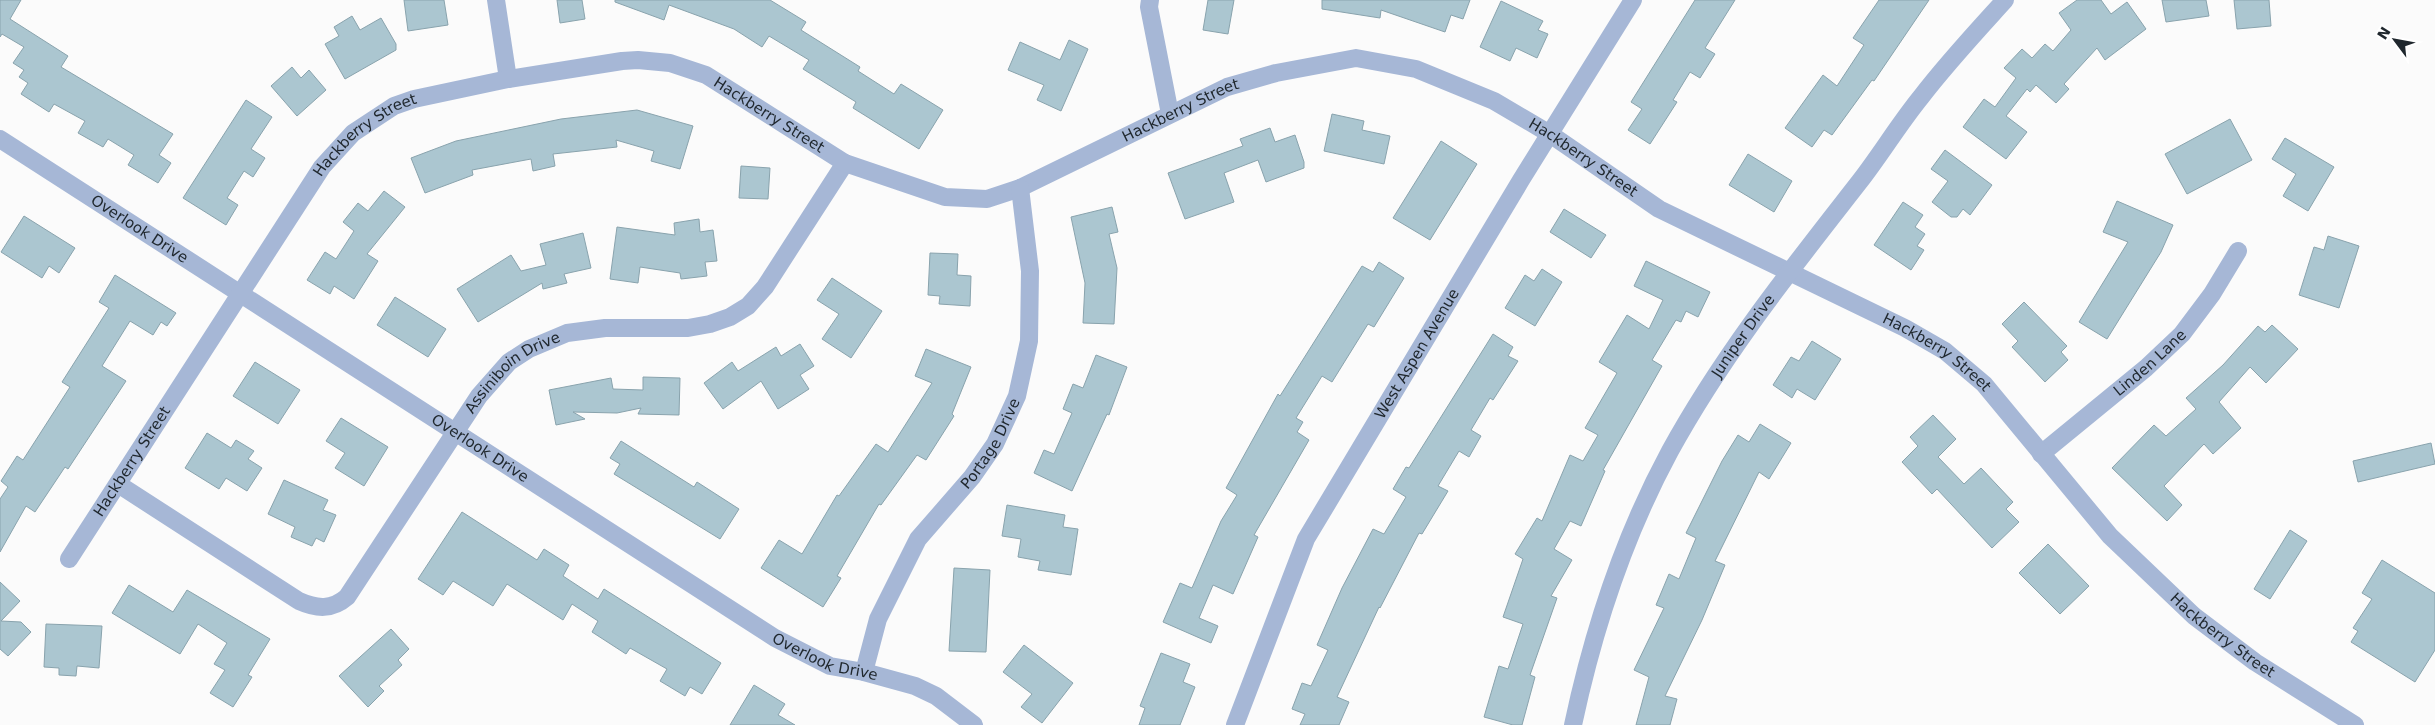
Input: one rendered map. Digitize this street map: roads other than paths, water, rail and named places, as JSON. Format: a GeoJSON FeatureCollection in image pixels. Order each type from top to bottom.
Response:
{"type":"FeatureCollection","features":[{"type":"Feature","properties":{"kind":"street"},"geometry":{"type":"LineString","coordinates":[[496,0],[508,79]]}},
{"type":"Feature","properties":{"kind":"street"},"geometry":{"type":"LineString","coordinates":[[1150,0],[1149,7],[1170,114]]}},
{"type":"Feature","properties":{"kind":"street","name":"West Aspen Avenue"},"geometry":{"type":"LineString","coordinates":[[1235,725],[1306,539],[1633,0]]}},
{"type":"Feature","properties":{"kind":"street","name":"Juniper Drive"},"geometry":{"type":"LineString","coordinates":[[1573,725],[1581,688],[1603,612],[1625,549],[1653,485],[1683,428],[1707,388],[1790,273],[1881,154],[1919,99],[1961,48],[2005,0]]}},
{"type":"Feature","properties":{"kind":"street","name":"Hackberry Street"},"geometry":{"type":"LineString","coordinates":[[69,559],[322,167],[353,133],[394,106],[414,98],[508,79],[622,61],[670,62],[687,67],[723,84],[846,162],[945,197],[987,198],[1020,188],[1227,87],[1276,73],[1356,58],[1416,69],[1494,101],[1550,134],[1659,208],[1905,328],[1945,351],[1984,384],[2110,536],[2194,616],[2255,662],[2355,725]]}},
{"type":"Feature","properties":{"kind":"street","name":"Overlook Drive"},"geometry":{"type":"LineString","coordinates":[[3,147],[240,292],[775,638],[830,666],[864,672],[915,686],[936,696],[974,725]]}},
{"type":"Feature","properties":{"kind":"street","name":"Assiniboin Drive"},"geometry":{"type":"LineString","coordinates":[[118,484],[300,601],[310,606],[332,607],[347,597],[454,432],[492,379],[509,362],[548,340],[586,330],[688,328],[710,324],[730,317],[748,306],[765,287],[846,162]]}},
{"type":"Feature","properties":{"kind":"street","name":"Portage Drive"},"geometry":{"type":"LineString","coordinates":[[864,672],[878,619],[918,539],[972,477],[995,444],[1017,396],[1029,342],[1030,271],[1020,188]]}},
{"type":"Feature","properties":{"kind":"street","name":"Linden Lane"},"geometry":{"type":"LineString","coordinates":[[2041,454],[2146,368],[2182,334],[2212,294],[2238,252]]}}]}
